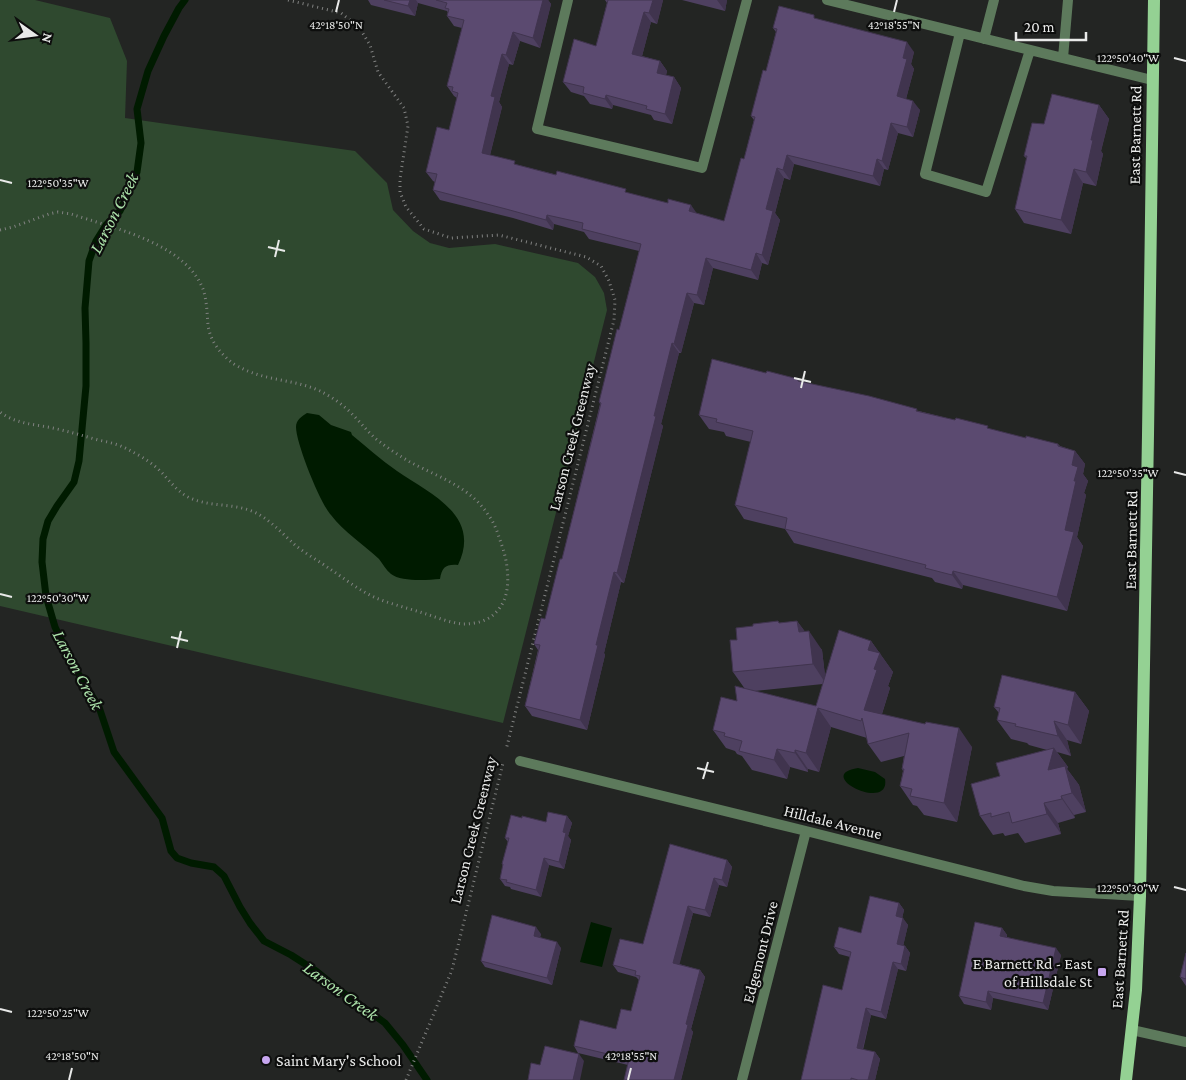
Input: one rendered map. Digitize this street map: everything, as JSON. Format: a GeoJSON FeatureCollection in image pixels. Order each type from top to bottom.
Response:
{"type":"FeatureCollection","features":[{"type":"Feature","properties":{"kind":"main road","name":"East Barnett Rd"},"geometry":{"type":"LineString","coordinates":[[1126,1080],[1137,981],[1140,896],[1154,0]]}},
{"type":"Feature","properties":{"kind":"street"},"geometry":{"type":"LineString","coordinates":[[568,0],[537,130],[702,168],[747,0]]}},
{"type":"Feature","properties":{"kind":"street"},"geometry":{"type":"LineString","coordinates":[[827,0],[1152,80]]}},
{"type":"Feature","properties":{"kind":"street"},"geometry":{"type":"LineString","coordinates":[[984,39],[994,0]]}},
{"type":"Feature","properties":{"kind":"street"},"geometry":{"type":"LineString","coordinates":[[1063,58],[1068,0]]}},
{"type":"Feature","properties":{"kind":"street"},"geometry":{"type":"LineString","coordinates":[[960,33],[925,174],[986,192],[1030,50]]}},
{"type":"Feature","properties":{"kind":"street","name":"Hilldale Avenue"},"geometry":{"type":"LineString","coordinates":[[520,761],[806,830],[1024,886],[1052,890],[1140,896]]}},
{"type":"Feature","properties":{"kind":"street","name":"Edgemont Drive"},"geometry":{"type":"LineString","coordinates":[[742,1080],[806,830]]}},
{"type":"Feature","properties":{"kind":"street"},"geometry":{"type":"LineString","coordinates":[[1132,1030],[1186,1042]]}},
{"type":"Feature","properties":{"kind":"path","name":"Larson Creek Greenway"},"geometry":{"type":"LineString","coordinates":[[288,0],[341,13],[359,27],[370,45],[378,72],[404,108],[408,126],[400,179],[400,192],[406,207],[424,228],[452,238],[498,235],[586,257],[601,266],[609,281],[615,300],[614,320],[452,970],[406,1080]]}},
{"type":"Feature","properties":{"kind":"path"},"geometry":{"type":"LineString","coordinates":[[0,230],[58,212],[90,220],[151,242],[182,260],[196,275],[204,292],[208,329],[212,339],[230,361],[247,372],[264,378],[302,385],[320,391],[351,413],[377,440],[410,462],[445,478],[477,501],[488,514],[497,530],[506,559],[509,580],[506,596],[500,608],[490,618],[474,624],[459,624],[373,596],[297,547],[263,517],[252,511],[235,506],[203,502],[189,497],[178,490],[142,457],[122,446],[66,431],[23,423],[8,418],[0,412]]}},
{"type":"Feature","properties":{"kind":"shaded area"},"geometry":{"type":"Polygon","coordinates":[[[0,0],[35,0],[110,18],[127,61],[125,118],[355,151],[387,183],[393,210],[413,231],[430,243],[449,248],[495,244],[578,263],[595,277],[604,293],[607,310],[503,723],[0,606],[0,0]]]}},
{"type":"Feature","properties":{"kind":"shaded area"},"geometry":{"type":"Polygon","coordinates":[[[307,413],[319,415],[331,425],[351,432],[352,435],[385,462],[424,488],[449,508],[458,519],[463,532],[464,548],[458,565],[445,567],[440,579],[414,580],[395,577],[379,559],[342,527],[326,508],[309,472],[300,446],[296,425],[300,418],[307,413]]]}},
{"type":"Feature","properties":{"kind":"shaded area"},"geometry":{"type":"Polygon","coordinates":[[[858,768],[875,772],[885,779],[884,789],[877,793],[867,792],[856,789],[848,784],[844,777],[846,772],[858,768]]]}},
{"type":"Feature","properties":{"kind":"shaded area"},"geometry":{"type":"Polygon","coordinates":[[[591,922],[612,928],[602,967],[580,962],[591,922]]]}},
{"type":"Feature","properties":{"kind":"building"},"geometry":{"type":"Polygon","coordinates":[[[384,0],[410,0],[408,6],[384,0]]]}},
{"type":"Feature","properties":{"kind":"building"},"geometry":{"type":"Polygon","coordinates":[[[436,0],[543,0],[533,38],[513,32],[506,55],[502,54],[491,96],[495,97],[482,153],[515,161],[514,164],[556,175],[557,171],[626,189],[625,192],[668,203],[668,199],[691,205],[689,211],[724,221],[741,158],[744,159],[755,117],[751,116],[763,70],[766,71],[777,29],[773,28],[779,6],[814,15],[814,18],[907,42],[903,58],[907,59],[897,96],[913,101],[907,127],[891,123],[882,161],[877,159],[873,176],[787,155],[783,170],[777,168],[766,209],[773,211],[762,255],[756,253],[751,270],[706,258],[697,295],[687,293],[674,344],[672,343],[617,573],[614,572],[580,720],[525,706],[540,645],[534,644],[541,618],[545,619],[560,559],[562,559],[601,403],[599,402],[617,329],[619,330],[641,244],[582,229],[583,223],[547,215],[546,220],[433,190],[437,174],[426,172],[437,127],[449,130],[458,93],[452,91],[453,87],[447,86],[464,20],[447,16],[449,9],[445,8],[447,3],[436,0]]]}},
{"type":"Feature","properties":{"kind":"building"},"geometry":{"type":"Polygon","coordinates":[[[608,0],[653,0],[649,13],[644,12],[632,54],[660,61],[657,73],[674,77],[665,114],[646,109],[647,106],[606,95],[605,99],[583,93],[584,87],[563,82],[574,39],[596,46],[608,0]]]}},
{"type":"Feature","properties":{"kind":"building"},"geometry":{"type":"Polygon","coordinates":[[[1052,94],[1099,105],[1086,172],[1074,169],[1061,220],[1015,209],[1032,123],[1044,124],[1052,94]]]}},
{"type":"Feature","properties":{"kind":"building"},"geometry":{"type":"Polygon","coordinates":[[[712,359],[766,373],[767,371],[798,379],[798,381],[869,396],[917,409],[916,411],[988,426],[987,428],[1058,444],[1058,446],[1075,451],[1072,465],[1078,467],[1065,530],[1074,532],[1057,597],[953,571],[952,575],[925,568],[926,565],[785,529],[787,518],[735,505],[753,431],[716,422],[717,419],[699,415],[712,359]]]}},
{"type":"Feature","properties":{"kind":"building"},"geometry":{"type":"Polygon","coordinates":[[[778,621],[779,623],[797,621],[799,632],[809,631],[813,664],[733,672],[730,640],[737,640],[736,628],[778,621]]]}},
{"type":"Feature","properties":{"kind":"building"},"geometry":{"type":"Polygon","coordinates":[[[839,630],[871,641],[868,650],[880,653],[874,669],[877,670],[864,710],[925,724],[926,722],[959,728],[944,803],[910,796],[912,789],[900,786],[909,733],[868,744],[862,718],[861,721],[818,708],[806,753],[795,750],[795,753],[777,749],[774,760],[739,751],[742,741],[724,736],[725,733],[713,730],[721,697],[737,701],[735,686],[816,706],[839,630]]]}},
{"type":"Feature","properties":{"kind":"building"},"geometry":{"type":"Polygon","coordinates":[[[1002,675],[1075,692],[1068,725],[1054,721],[1058,736],[997,720],[1000,708],[994,707],[1002,675]]]}},
{"type":"Feature","properties":{"kind":"building"},"geometry":{"type":"Polygon","coordinates":[[[1054,748],[1048,770],[1065,766],[1072,793],[1061,796],[1062,799],[1044,803],[1047,814],[1012,823],[1009,812],[991,817],[991,813],[980,816],[971,784],[1000,776],[996,763],[1054,748]]]}},
{"type":"Feature","properties":{"kind":"building"},"geometry":{"type":"Polygon","coordinates":[[[548,812],[567,816],[563,832],[566,833],[559,862],[544,858],[536,890],[500,879],[509,838],[505,838],[511,815],[546,822],[548,812]]]}},
{"type":"Feature","properties":{"kind":"building"},"geometry":{"type":"Polygon","coordinates":[[[670,844],[727,860],[722,880],[714,878],[705,910],[688,906],[673,963],[700,970],[674,1080],[624,1080],[629,1059],[574,1046],[580,1020],[616,1029],[621,1009],[631,1011],[640,976],[635,975],[636,971],[613,965],[620,939],[643,944],[670,844]]]}},
{"type":"Feature","properties":{"kind":"building"},"geometry":{"type":"Polygon","coordinates":[[[870,896],[899,903],[896,916],[903,918],[897,944],[905,946],[901,964],[893,962],[881,1012],[866,1008],[857,1048],[875,1052],[868,1080],[851,1078],[851,1080],[801,1080],[823,985],[842,990],[851,952],[834,947],[839,927],[861,933],[870,896]]]}},
{"type":"Feature","properties":{"kind":"building"},"geometry":{"type":"Polygon","coordinates":[[[492,915],[536,927],[534,936],[557,942],[547,978],[481,961],[492,915]]]}},
{"type":"Feature","properties":{"kind":"building"},"geometry":{"type":"Polygon","coordinates":[[[975,922],[1002,928],[1000,936],[1056,948],[1043,1003],[988,991],[986,1002],[959,996],[975,922]]]}},
{"type":"Feature","properties":{"kind":"building"},"geometry":{"type":"Polygon","coordinates":[[[1186,953],[1186,979],[1180,977],[1186,953]]]}},
{"type":"Feature","properties":{"kind":"building"},"geometry":{"type":"Polygon","coordinates":[[[545,1046],[579,1054],[573,1080],[528,1080],[531,1063],[540,1065],[545,1046]]]}},
{"type":"Feature","properties":{"kind":"waterway","name":"Larson Creek"},"geometry":{"type":"LineString","coordinates":[[185,0],[164,36],[148,71],[137,109],[141,143],[137,172],[120,211],[106,225],[96,241],[89,261],[85,308],[86,386],[79,461],[74,482],[48,521],[43,539],[42,562],[46,596],[55,627],[76,670],[99,707],[114,752],[162,818],[171,851],[177,858],[191,863],[214,867],[224,876],[240,907],[264,941],[316,971],[385,1023],[427,1080]]}},
{"type":"Feature","properties":{"kind":"place","name":"E Barnett Rd - East of Hillsdale St"},"geometry":{"type":"Point","coordinates":[1102,972]}},
{"type":"Feature","properties":{"kind":"place","name":"Saint Mary's School"},"geometry":{"type":"Point","coordinates":[266,1060]}}]}
